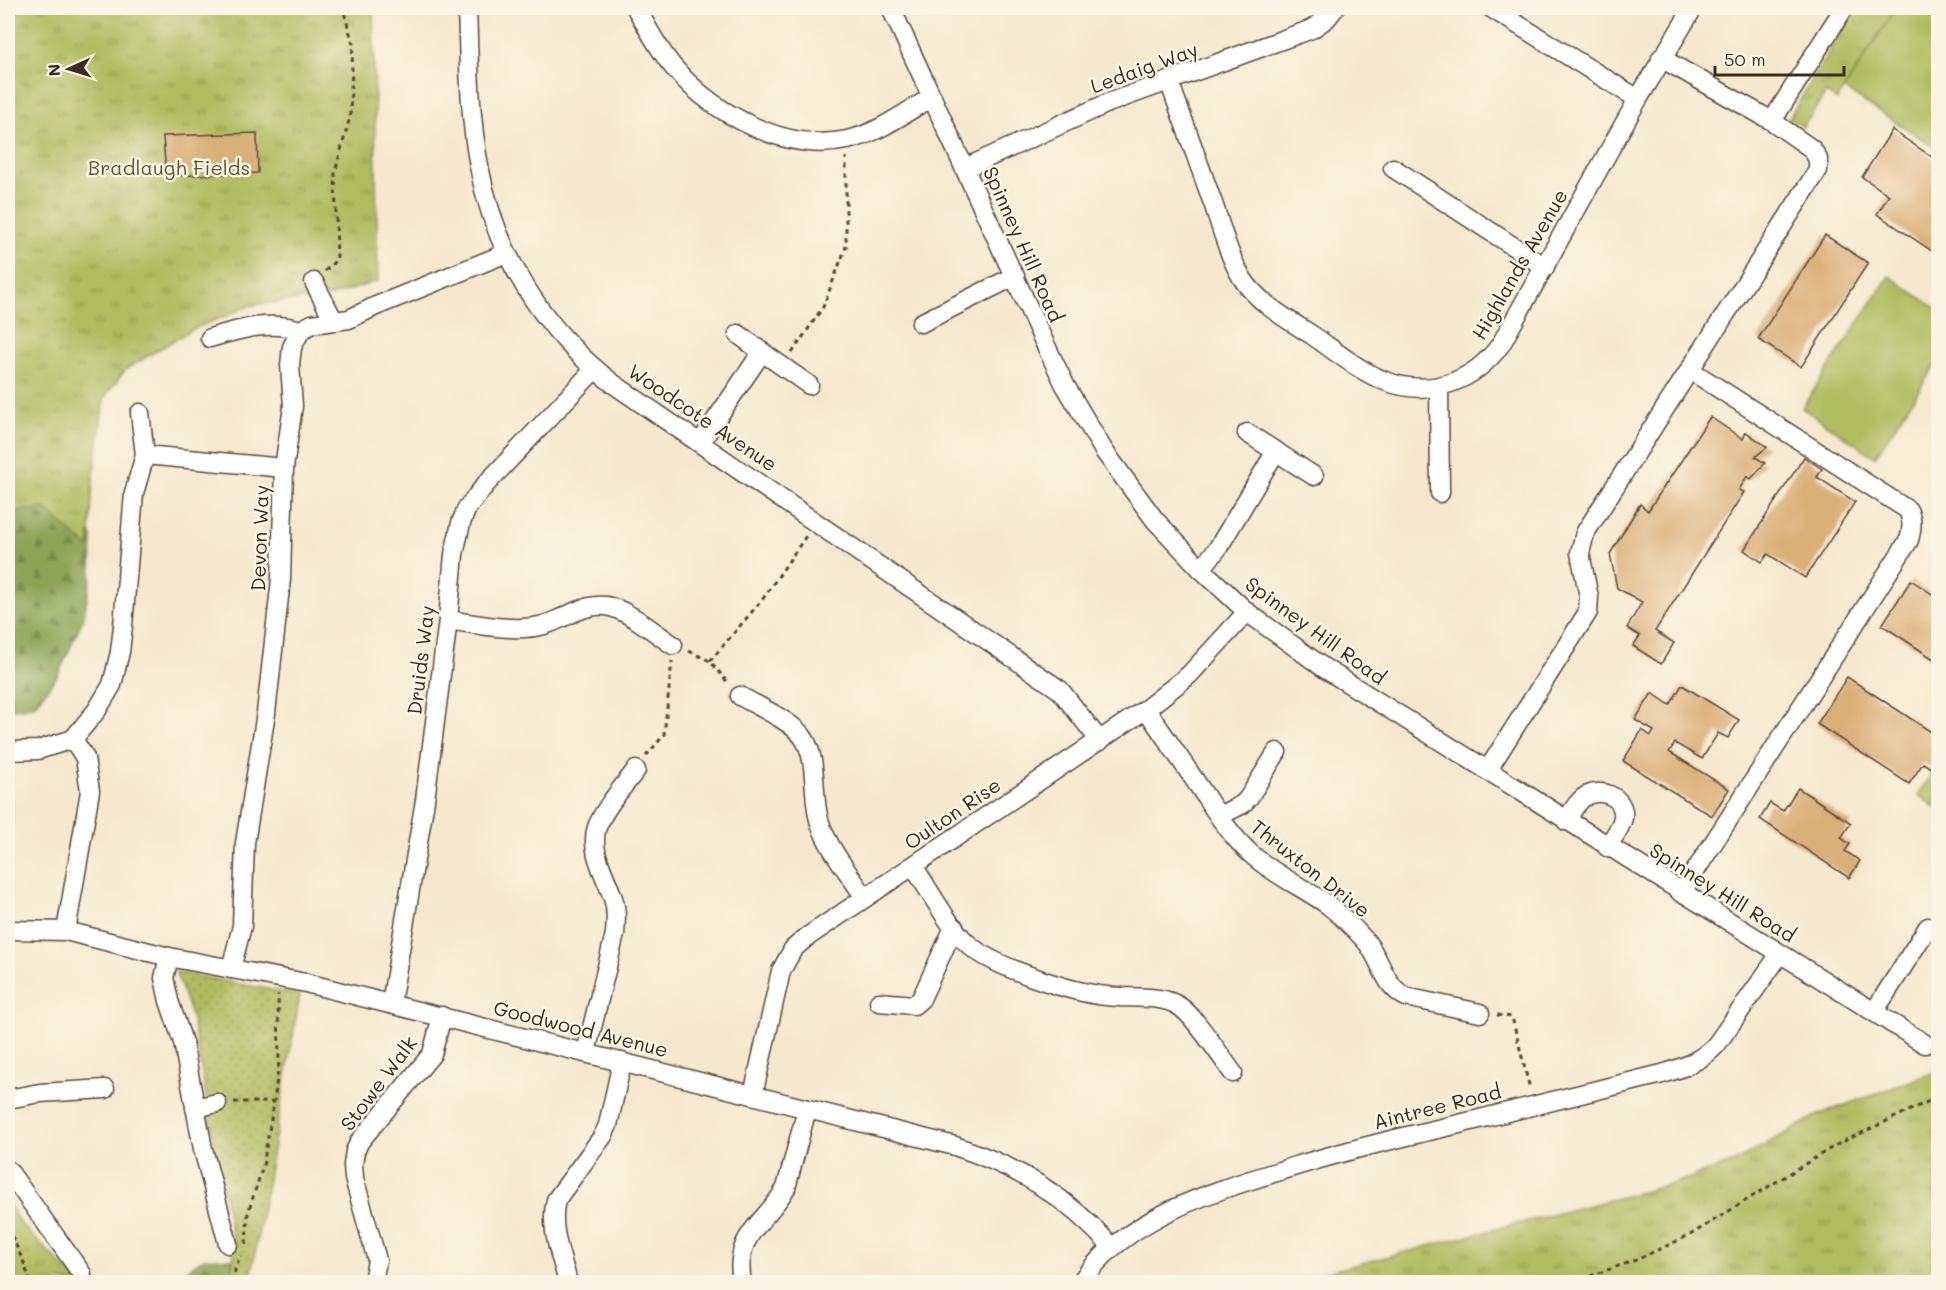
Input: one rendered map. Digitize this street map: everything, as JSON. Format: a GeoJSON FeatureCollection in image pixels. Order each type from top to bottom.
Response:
{"type":"FeatureCollection","features":[{"type":"Feature","properties":{"kind":"street","name":"Woodcote Avenue"},"geometry":{"type":"LineString","coordinates":[[467,8],[471,106],[479,166],[490,208],[507,253],[537,307],[564,340],[595,369],[1060,690],[1100,741]]}},
{"type":"Feature","properties":{"kind":"street"},"geometry":{"type":"LineString","coordinates":[[636,8],[675,69],[703,95],[756,127],[784,137],[813,142],[846,140],[874,130],[932,97]]}},
{"type":"Feature","properties":{"kind":"street","name":"Spinney Hill Road"},"geometry":{"type":"LineString","coordinates":[[891,8],[1065,385],[1104,451],[1155,520],[1201,569],[1247,612],[1324,668],[1925,1044]]}},
{"type":"Feature","properties":{"kind":"street","name":"Ledaig Way"},"geometry":{"type":"LineString","coordinates":[[965,168],[1092,110],[1312,29],[1326,19],[1335,8]]}},
{"type":"Feature","properties":{"kind":"street"},"geometry":{"type":"LineString","coordinates":[[1491,8],[1638,99]]}},
{"type":"Feature","properties":{"kind":"street","name":"Highlands Avenue"},"geometry":{"type":"LineString","coordinates":[[1168,81],[1232,257],[1249,288],[1278,312],[1373,375],[1396,384],[1419,387],[1439,386],[1472,374],[1492,356],[1513,326],[1661,58],[1693,8]]}},
{"type":"Feature","properties":{"kind":"street"},"geometry":{"type":"LineString","coordinates":[[1772,121],[1844,8]]}},
{"type":"Feature","properties":{"kind":"street"},"geometry":{"type":"LineString","coordinates":[[1487,771],[1588,612],[1589,597],[1580,553],[1585,533],[1818,170],[1818,159],[1812,149],[1772,121],[1661,58]]}},
{"type":"Feature","properties":{"kind":"street"},"geometry":{"type":"LineString","coordinates":[[1393,168],[1545,267]]}},
{"type":"Feature","properties":{"kind":"street"},"geometry":{"type":"LineString","coordinates":[[210,338],[248,327],[284,325],[301,330],[312,324],[349,319],[507,253]]}},
{"type":"Feature","properties":{"kind":"street"},"geometry":{"type":"LineString","coordinates":[[921,323],[1015,276]]}},
{"type":"Feature","properties":{"kind":"street"},"geometry":{"type":"LineString","coordinates":[[314,282],[334,321]]}},
{"type":"Feature","properties":{"kind":"street","name":"Devon Way"},"geometry":{"type":"LineString","coordinates":[[231,969],[242,927],[244,843],[266,713],[281,579],[284,468],[293,406],[291,356],[292,347],[301,330]]}},
{"type":"Feature","properties":{"kind":"street"},"geometry":{"type":"LineString","coordinates":[[738,334],[809,386]]}},
{"type":"Feature","properties":{"kind":"street"},"geometry":{"type":"LineString","coordinates":[[700,443],[762,352]]}},
{"type":"Feature","properties":{"kind":"street","name":"Druids Way"},"geometry":{"type":"LineString","coordinates":[[391,1004],[426,800],[454,554],[461,523],[467,508],[486,484],[595,369]]}},
{"type":"Feature","properties":{"kind":"street"},"geometry":{"type":"LineString","coordinates":[[1681,893],[1909,540],[1912,530],[1911,515],[1908,510],[1690,370]]}},
{"type":"Feature","properties":{"kind":"street"},"geometry":{"type":"LineString","coordinates":[[1439,386],[1440,493]]}},
{"type":"Feature","properties":{"kind":"street"},"geometry":{"type":"LineString","coordinates":[[8,751],[38,750],[73,739],[97,710],[112,685],[120,652],[135,493],[144,455],[140,413]]}},
{"type":"Feature","properties":{"kind":"street"},"geometry":{"type":"LineString","coordinates":[[1248,433],[1314,476]]}},
{"type":"Feature","properties":{"kind":"street"},"geometry":{"type":"LineString","coordinates":[[1201,569],[1218,548],[1276,451]]}},
{"type":"Feature","properties":{"kind":"street"},"geometry":{"type":"LineString","coordinates":[[144,455],[284,468]]}},
{"type":"Feature","properties":{"kind":"street"},"geometry":{"type":"LineString","coordinates":[[448,620],[497,626],[531,627],[545,624],[582,609],[605,606],[624,612],[674,645]]}},
{"type":"Feature","properties":{"kind":"street","name":"Oulton Rise"},"geometry":{"type":"LineString","coordinates":[[753,1095],[781,971],[792,949],[1146,709],[1189,675],[1247,612]]}},
{"type":"Feature","properties":{"kind":"street"},"geometry":{"type":"LineString","coordinates":[[740,696],[791,726],[804,739],[811,759],[816,808],[823,832],[865,898]]}},
{"type":"Feature","properties":{"kind":"street","name":"Thruxton Drive"},"geometry":{"type":"LineString","coordinates":[[1146,709],[1219,816],[1242,845],[1253,856],[1327,904],[1367,941],[1375,952],[1386,979],[1397,992],[1406,997],[1479,1013]]}},
{"type":"Feature","properties":{"kind":"street"},"geometry":{"type":"LineString","coordinates":[[66,931],[90,790],[85,758],[73,739]]}},
{"type":"Feature","properties":{"kind":"street"},"geometry":{"type":"LineString","coordinates":[[1219,816],[1243,804],[1277,752]]}},
{"type":"Feature","properties":{"kind":"street"},"geometry":{"type":"LineString","coordinates":[[586,1052],[615,934],[616,921],[614,899],[598,858],[595,836],[602,818],[636,770]]}},
{"type":"Feature","properties":{"kind":"street"},"geometry":{"type":"LineString","coordinates":[[1566,821],[1577,804],[1588,795],[1599,792],[1614,797],[1623,810],[1623,820],[1607,847]]}},
{"type":"Feature","properties":{"kind":"street"},"geometry":{"type":"LineString","coordinates":[[913,866],[954,927],[968,944],[982,954],[1042,980],[1089,994],[1161,1000],[1179,1006],[1233,1074]]}},
{"type":"Feature","properties":{"kind":"street"},"geometry":{"type":"LineString","coordinates":[[879,1002],[914,1005],[921,999],[954,927]]}},
{"type":"Feature","properties":{"kind":"street"},"geometry":{"type":"LineString","coordinates":[[1874,1012],[1928,927]]}},
{"type":"Feature","properties":{"kind":"street","name":"Goodwood Avenue"},"geometry":{"type":"LineString","coordinates":[[8,930],[66,931],[169,957],[281,978],[442,1016],[955,1146],[1002,1162],[1048,1190],[1076,1211],[1112,1247]]}},
{"type":"Feature","properties":{"kind":"street","name":"Aintree Road"},"geometry":{"type":"LineString","coordinates":[[1081,1282],[1112,1247],[1164,1214],[1188,1202],[1320,1158],[1662,1074],[1699,1060],[1727,1030],[1780,954]]}},
{"type":"Feature","properties":{"kind":"street"},"geometry":{"type":"LineString","coordinates":[[169,957],[164,978],[169,1001],[183,1041],[204,1149],[228,1244]]}},
{"type":"Feature","properties":{"kind":"street","name":"Stowe Walk"},"geometry":{"type":"LineString","coordinates":[[373,1282],[377,1260],[354,1178],[355,1151],[364,1136],[432,1054],[442,1016]]}},
{"type":"Feature","properties":{"kind":"street"},"geometry":{"type":"LineString","coordinates":[[568,1282],[555,1231],[553,1211],[556,1200],[603,1136],[608,1125],[622,1062]]}},
{"type":"Feature","properties":{"kind":"street"},"geometry":{"type":"LineString","coordinates":[[8,1099],[40,1092],[105,1089]]}},
{"type":"Feature","properties":{"kind":"street"},"geometry":{"type":"LineString","coordinates":[[195,1108],[217,1103]]}},
{"type":"Feature","properties":{"kind":"street"},"geometry":{"type":"LineString","coordinates":[[742,1282],[740,1255],[744,1242],[780,1199],[786,1188],[807,1109]]}},
{"type":"Feature","properties":{"kind":"street"},"geometry":{"type":"LineString","coordinates":[[8,1170],[81,1274]]}},
{"type":"Feature","properties":{"kind":"path"},"geometry":{"type":"LineString","coordinates":[[314,282],[337,259],[335,172],[350,117],[353,44],[343,8]]}},
{"type":"Feature","properties":{"kind":"path"},"geometry":{"type":"LineString","coordinates":[[782,366],[823,307],[846,248],[846,140]]}},
{"type":"Feature","properties":{"kind":"path"},"geometry":{"type":"LineString","coordinates":[[710,661],[762,600],[816,522]]}},
{"type":"Feature","properties":{"kind":"path"},"geometry":{"type":"LineString","coordinates":[[636,770],[664,735],[674,645],[710,661],[740,696]]}},
{"type":"Feature","properties":{"kind":"path"},"geometry":{"type":"LineString","coordinates":[[236,1282],[235,1269],[248,1240],[248,1213],[263,1166],[274,1102],[279,1062],[277,1000],[281,978]]}},
{"type":"Feature","properties":{"kind":"path"},"geometry":{"type":"LineString","coordinates":[[1479,1013],[1512,1017],[1533,1106]]}},
{"type":"Feature","properties":{"kind":"path"},"geometry":{"type":"LineString","coordinates":[[1573,1282],[1636,1260],[1690,1235],[1836,1145],[1938,1097]]}},
{"type":"Feature","properties":{"kind":"path"},"geometry":{"type":"LineString","coordinates":[[217,1103],[247,1100],[274,1102]]}},
{"type":"Feature","properties":{"kind":"path"},"geometry":{"type":"LineString","coordinates":[[8,1228],[30,1282]]}},
{"type":"Feature","properties":{"kind":"green space","name":"Bradlaugh Fields"},"geometry":{"type":"Polygon","coordinates":[[[8,8],[373,8],[378,281],[331,296],[252,305],[189,331],[126,369],[104,398],[93,480],[89,548],[44,508],[8,512],[8,8]]]}},
{"type":"Feature","properties":{"kind":"green space"},"geometry":{"type":"Polygon","coordinates":[[[1856,8],[1896,8],[1837,100],[1826,93],[1803,127],[1789,118],[1856,8]]]}},
{"type":"Feature","properties":{"kind":"green space"},"geometry":{"type":"Polygon","coordinates":[[[1896,8],[1938,8],[1938,149],[1844,89],[1896,8]]]}},
{"type":"Feature","properties":{"kind":"green space"},"geometry":{"type":"Polygon","coordinates":[[[1889,276],[1938,310],[1938,361],[1875,457],[1802,408],[1889,276]]]}},
{"type":"Feature","properties":{"kind":"green space"},"geometry":{"type":"Polygon","coordinates":[[[8,496],[82,510],[92,536],[91,579],[83,619],[58,675],[34,706],[8,710],[8,496]]]}},
{"type":"Feature","properties":{"kind":"green space"},"geometry":{"type":"Polygon","coordinates":[[[1938,763],[1938,809],[1918,795],[1938,763]]]}},
{"type":"Feature","properties":{"kind":"green space"},"geometry":{"type":"Polygon","coordinates":[[[176,972],[300,995],[250,1282],[231,1282],[234,1249],[192,1019],[176,972]]]}},
{"type":"Feature","properties":{"kind":"green space"},"geometry":{"type":"Polygon","coordinates":[[[1938,1071],[1938,1282],[1287,1282],[1669,1185],[1735,1162],[1818,1115],[1938,1071]]]}},
{"type":"Feature","properties":{"kind":"green space"},"geometry":{"type":"Polygon","coordinates":[[[8,1201],[19,1222],[78,1282],[8,1282],[8,1201]]]}},
{"type":"Feature","properties":{"kind":"green space"},"geometry":{"type":"Polygon","coordinates":[[[204,1258],[232,1259],[231,1282],[171,1282],[204,1258]]]}},
{"type":"Feature","properties":{"kind":"building"},"geometry":{"type":"Polygon","coordinates":[[[1892,130],[1938,161],[1938,255],[1877,214],[1889,195],[1862,177],[1892,130]]]}},
{"type":"Feature","properties":{"kind":"building"},"geometry":{"type":"Polygon","coordinates":[[[257,133],[258,173],[166,176],[163,136],[257,133]]]}},
{"type":"Feature","properties":{"kind":"building"},"geometry":{"type":"Polygon","coordinates":[[[1825,235],[1868,263],[1801,367],[1758,339],[1825,235]]]}},
{"type":"Feature","properties":{"kind":"building"},"geometry":{"type":"Polygon","coordinates":[[[1710,417],[1743,439],[1746,432],[1767,447],[1755,457],[1765,463],[1751,479],[1747,476],[1739,490],[1744,492],[1655,631],[1674,643],[1661,664],[1633,646],[1640,636],[1627,628],[1642,602],[1617,588],[1610,554],[1640,504],[1648,511],[1710,417]]]}},
{"type":"Feature","properties":{"kind":"building"},"geometry":{"type":"Polygon","coordinates":[[[1804,457],[1822,469],[1817,477],[1855,502],[1805,578],[1768,554],[1762,562],[1744,550],[1804,457]]]}},
{"type":"Feature","properties":{"kind":"building"},"geometry":{"type":"Polygon","coordinates":[[[1911,580],[1938,598],[1938,662],[1882,625],[1911,580]]]}},
{"type":"Feature","properties":{"kind":"building"},"geometry":{"type":"Polygon","coordinates":[[[1847,677],[1936,735],[1931,743],[1938,748],[1938,756],[1931,768],[1923,763],[1909,784],[1817,724],[1847,677]]]}},
{"type":"Feature","properties":{"kind":"building"},"geometry":{"type":"Polygon","coordinates":[[[1682,685],[1739,720],[1728,738],[1718,733],[1702,759],[1675,743],[1669,752],[1729,789],[1712,816],[1623,761],[1642,730],[1651,736],[1654,731],[1635,720],[1652,693],[1670,705],[1682,685]]]}},
{"type":"Feature","properties":{"kind":"building"},"geometry":{"type":"Polygon","coordinates":[[[1798,788],[1851,823],[1841,838],[1850,844],[1845,851],[1860,861],[1849,878],[1760,819],[1770,803],[1783,811],[1798,788]]]}}]}
